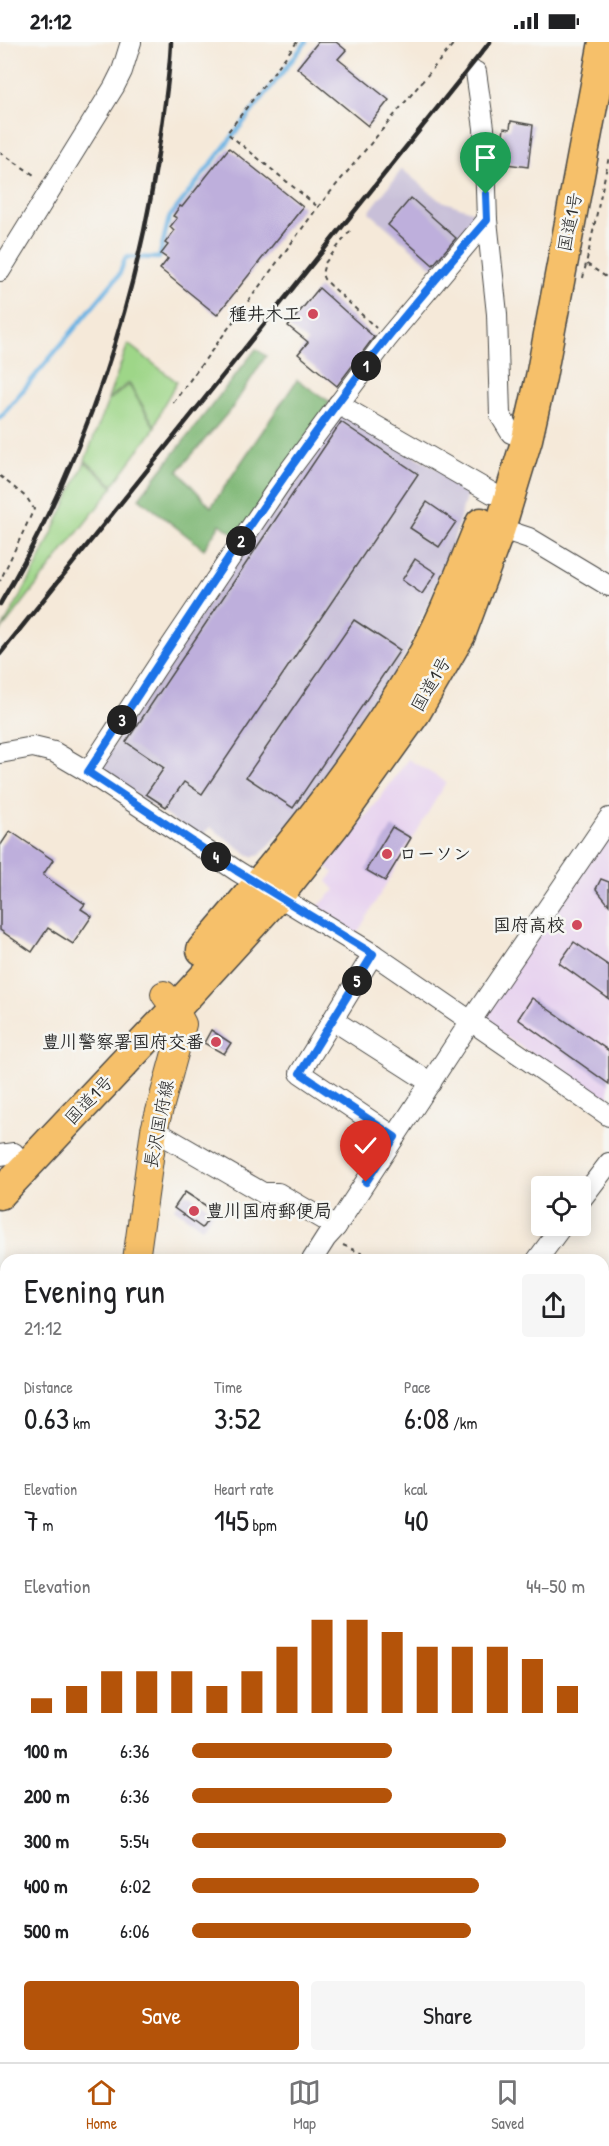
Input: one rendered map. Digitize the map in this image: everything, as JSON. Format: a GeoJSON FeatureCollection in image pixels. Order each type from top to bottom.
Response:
{"type":"FeatureCollection","features":[{"type":"Feature","properties":{"kind":"highway","name":"国道1号"},"geometry":{"type":"LineString","coordinates":[[491,525],[492,493],[511,433],[585,42]]}},
{"type":"Feature","properties":{"kind":"highway","name":"国道1号"},"geometry":{"type":"LineString","coordinates":[[0,1194],[269,890],[315,813],[379,725],[418,663],[491,525],[527,439],[541,377],[604,42]]}},
{"type":"Feature","properties":{"kind":"highway","name":"国道1号"},"geometry":{"type":"LineString","coordinates":[[5,1159],[170,1001]]}},
{"type":"Feature","properties":{"kind":"main road","name":"長沢国府線"},"geometry":{"type":"LineString","coordinates":[[137,1254],[154,1130],[183,1024],[170,1001]]}},
{"type":"Feature","properties":{"kind":"street"},"geometry":{"type":"LineString","coordinates":[[2,263],[53,187],[114,87],[131,42]]}},
{"type":"Feature","properties":{"kind":"street"},"geometry":{"type":"LineString","coordinates":[[476,72],[484,128],[487,220],[497,314],[500,415],[511,433]]}},
{"type":"Feature","properties":{"kind":"street"},"geometry":{"type":"LineString","coordinates":[[88,772],[253,524],[338,404],[387,339],[487,220]]}},
{"type":"Feature","properties":{"kind":"street"},"geometry":{"type":"LineString","coordinates":[[338,404],[492,493]]}},
{"type":"Feature","properties":{"kind":"street"},"geometry":{"type":"LineString","coordinates":[[491,525],[529,538],[609,586]]}},
{"type":"Feature","properties":{"kind":"street"},"geometry":{"type":"LineString","coordinates":[[0,753],[33,747],[54,752],[88,772],[237,871],[373,954],[609,1116]]}},
{"type":"Feature","properties":{"kind":"street"},"geometry":{"type":"LineString","coordinates":[[316,1254],[609,818]]}},
{"type":"Feature","properties":{"kind":"street"},"geometry":{"type":"LineString","coordinates":[[373,954],[300,1073],[395,1137]]}},
{"type":"Feature","properties":{"kind":"street"},"geometry":{"type":"LineString","coordinates":[[333,1020],[431,1083]]}},
{"type":"Feature","properties":{"kind":"street"},"geometry":{"type":"LineString","coordinates":[[154,1130],[262,1193],[278,1193],[331,1232]]}},
{"type":"Feature","properties":{"kind":"street"},"geometry":{"type":"LineString","coordinates":[[591,1187],[609,1163]]}},
{"type":"Feature","properties":{"kind":"street"},"geometry":{"type":"LineString","coordinates":[[541,1254],[555,1236]]}},
{"type":"Feature","properties":{"kind":"path"},"geometry":{"type":"LineString","coordinates":[[297,42],[227,133],[318,207]]}},
{"type":"Feature","properties":{"kind":"path"},"geometry":{"type":"LineString","coordinates":[[173,403],[318,207],[455,42]]}},
{"type":"Feature","properties":{"kind":"path"},"geometry":{"type":"LineString","coordinates":[[0,152],[53,187]]}},
{"type":"Feature","properties":{"kind":"path"},"geometry":{"type":"LineString","coordinates":[[581,287],[609,157]]}},
{"type":"Feature","properties":{"kind":"path"},"geometry":{"type":"LineString","coordinates":[[350,231],[325,263],[322,274],[324,279],[387,339]]}},
{"type":"Feature","properties":{"kind":"path"},"geometry":{"type":"LineString","coordinates":[[587,264],[609,279]]}},
{"type":"Feature","properties":{"kind":"path"},"geometry":{"type":"LineString","coordinates":[[0,476],[27,498],[34,509],[0,581]]}},
{"type":"Feature","properties":{"kind":"path"},"geometry":{"type":"LineString","coordinates":[[331,1232],[366,1254]]}},
{"type":"Feature","properties":{"kind":"shaded area"},"geometry":{"type":"Polygon","coordinates":[[[402,169],[439,200],[480,214],[438,272],[369,212],[402,169]]]}},
{"type":"Feature","properties":{"kind":"shaded area"},"geometry":{"type":"Polygon","coordinates":[[[337,411],[469,487],[450,552],[396,673],[367,720],[294,819],[260,855],[252,857],[210,827],[200,838],[97,769],[337,411]]]}},
{"type":"Feature","properties":{"kind":"shaded area"},"geometry":{"type":"Polygon","coordinates":[[[408,759],[446,782],[355,937],[313,911],[335,890],[327,881],[334,873],[326,866],[408,759]]]}},
{"type":"Feature","properties":{"kind":"shaded area","name":"国府高校"},"geometry":{"type":"Polygon","coordinates":[[[609,831],[609,1105],[479,1019],[609,831]]]}},
{"type":"Feature","properties":{"kind":"green space"},"geometry":{"type":"Polygon","coordinates":[[[128,344],[177,382],[155,426],[129,383],[108,399],[128,344]]]}},
{"type":"Feature","properties":{"kind":"green space"},"geometry":{"type":"Polygon","coordinates":[[[256,349],[266,356],[232,408],[178,471],[211,507],[297,380],[330,402],[239,538],[220,524],[204,549],[139,498],[256,349]]]}},
{"type":"Feature","properties":{"kind":"green space"},"geometry":{"type":"Polygon","coordinates":[[[129,385],[155,428],[113,485],[85,460],[108,401],[129,385]]]}},
{"type":"Feature","properties":{"kind":"green space"},"geometry":{"type":"Polygon","coordinates":[[[85,462],[113,487],[0,632],[35,570],[85,462]]]}},
{"type":"Feature","properties":{"kind":"building"},"geometry":{"type":"Polygon","coordinates":[[[318,42],[336,42],[346,50],[338,59],[389,100],[368,126],[297,68],[318,42]]]}},
{"type":"Feature","properties":{"kind":"building"},"geometry":{"type":"Polygon","coordinates":[[[511,121],[533,125],[528,167],[499,163],[504,128],[510,129],[511,121]]]}},
{"type":"Feature","properties":{"kind":"building"},"geometry":{"type":"Polygon","coordinates":[[[229,148],[303,207],[217,315],[160,269],[168,259],[161,254],[168,245],[165,243],[174,231],[170,227],[177,218],[173,216],[229,148]]]}},
{"type":"Feature","properties":{"kind":"building"},"geometry":{"type":"Polygon","coordinates":[[[411,198],[456,238],[433,265],[388,225],[411,198]]]}},
{"type":"Feature","properties":{"kind":"building"},"geometry":{"type":"Polygon","coordinates":[[[319,288],[374,337],[337,386],[298,354],[308,342],[288,326],[319,288]]]}},
{"type":"Feature","properties":{"kind":"building"},"geometry":{"type":"Polygon","coordinates":[[[341,422],[418,474],[202,794],[184,782],[166,807],[146,794],[164,768],[126,742],[341,422]]]}},
{"type":"Feature","properties":{"kind":"building"},"geometry":{"type":"Polygon","coordinates":[[[427,502],[456,522],[439,547],[410,528],[427,502]]]}},
{"type":"Feature","properties":{"kind":"building"},"geometry":{"type":"Polygon","coordinates":[[[415,559],[436,573],[422,594],[402,580],[415,559]]]}},
{"type":"Feature","properties":{"kind":"building"},"geometry":{"type":"Polygon","coordinates":[[[354,620],[400,650],[293,808],[246,777],[354,620]]]}},
{"type":"Feature","properties":{"kind":"building"},"geometry":{"type":"Polygon","coordinates":[[[392,827],[411,838],[385,881],[366,870],[392,827]]]}},
{"type":"Feature","properties":{"kind":"building"},"geometry":{"type":"Polygon","coordinates":[[[10,831],[53,860],[43,875],[85,904],[81,909],[92,916],[73,944],[48,928],[32,952],[0,930],[0,846],[10,831]]]}},
{"type":"Feature","properties":{"kind":"building"},"geometry":{"type":"Polygon","coordinates":[[[601,879],[609,882],[609,905],[596,889],[601,879]]]}},
{"type":"Feature","properties":{"kind":"building"},"geometry":{"type":"Polygon","coordinates":[[[574,942],[609,966],[609,999],[559,963],[574,942]]]}},
{"type":"Feature","properties":{"kind":"building"},"geometry":{"type":"Polygon","coordinates":[[[532,998],[609,1051],[609,1084],[518,1019],[532,998]]]}},
{"type":"Feature","properties":{"kind":"building"},"geometry":{"type":"Polygon","coordinates":[[[211,1030],[231,1043],[224,1054],[204,1043],[211,1030]]]}},
{"type":"Feature","properties":{"kind":"building"},"geometry":{"type":"Polygon","coordinates":[[[185,1192],[214,1211],[202,1228],[174,1208],[185,1192]]]}},
{"type":"Feature","properties":{"kind":"waterway"},"geometry":{"type":"LineString","coordinates":[[0,418],[119,275],[126,257],[159,258],[169,218],[306,42]]}},
{"type":"Feature","properties":{"kind":"railway"},"geometry":{"type":"LineString","coordinates":[[0,604],[58,493],[104,376],[123,316],[139,256],[151,194],[166,98],[171,42]]}},
{"type":"Feature","properties":{"kind":"railway"},"geometry":{"type":"LineString","coordinates":[[0,654],[490,42]]}},
{"type":"Feature","properties":{"kind":"place","name":"種井木工"},"geometry":{"type":"Point","coordinates":[313,314]}},
{"type":"Feature","properties":{"kind":"place","name":"ローソン"},"geometry":{"type":"Point","coordinates":[387,854]}},
{"type":"Feature","properties":{"kind":"place","name":"国府高校"},"geometry":{"type":"Point","coordinates":[577,925]}},
{"type":"Feature","properties":{"kind":"place","name":"豊川警察署国府交番"},"geometry":{"type":"Point","coordinates":[216,1042]}},
{"type":"Feature","properties":{"kind":"place","name":"豊川国府郵便局"},"geometry":{"type":"Point","coordinates":[194,1211]}},
{"type":"Feature","properties":{"kind":"route"},"geometry":{"type":"LineString","coordinates":[[366,1182],[395,1137],[300,1073],[373,954],[237,871],[88,772],[286,475],[387,339],[487,220],[486,194]]}}]}
